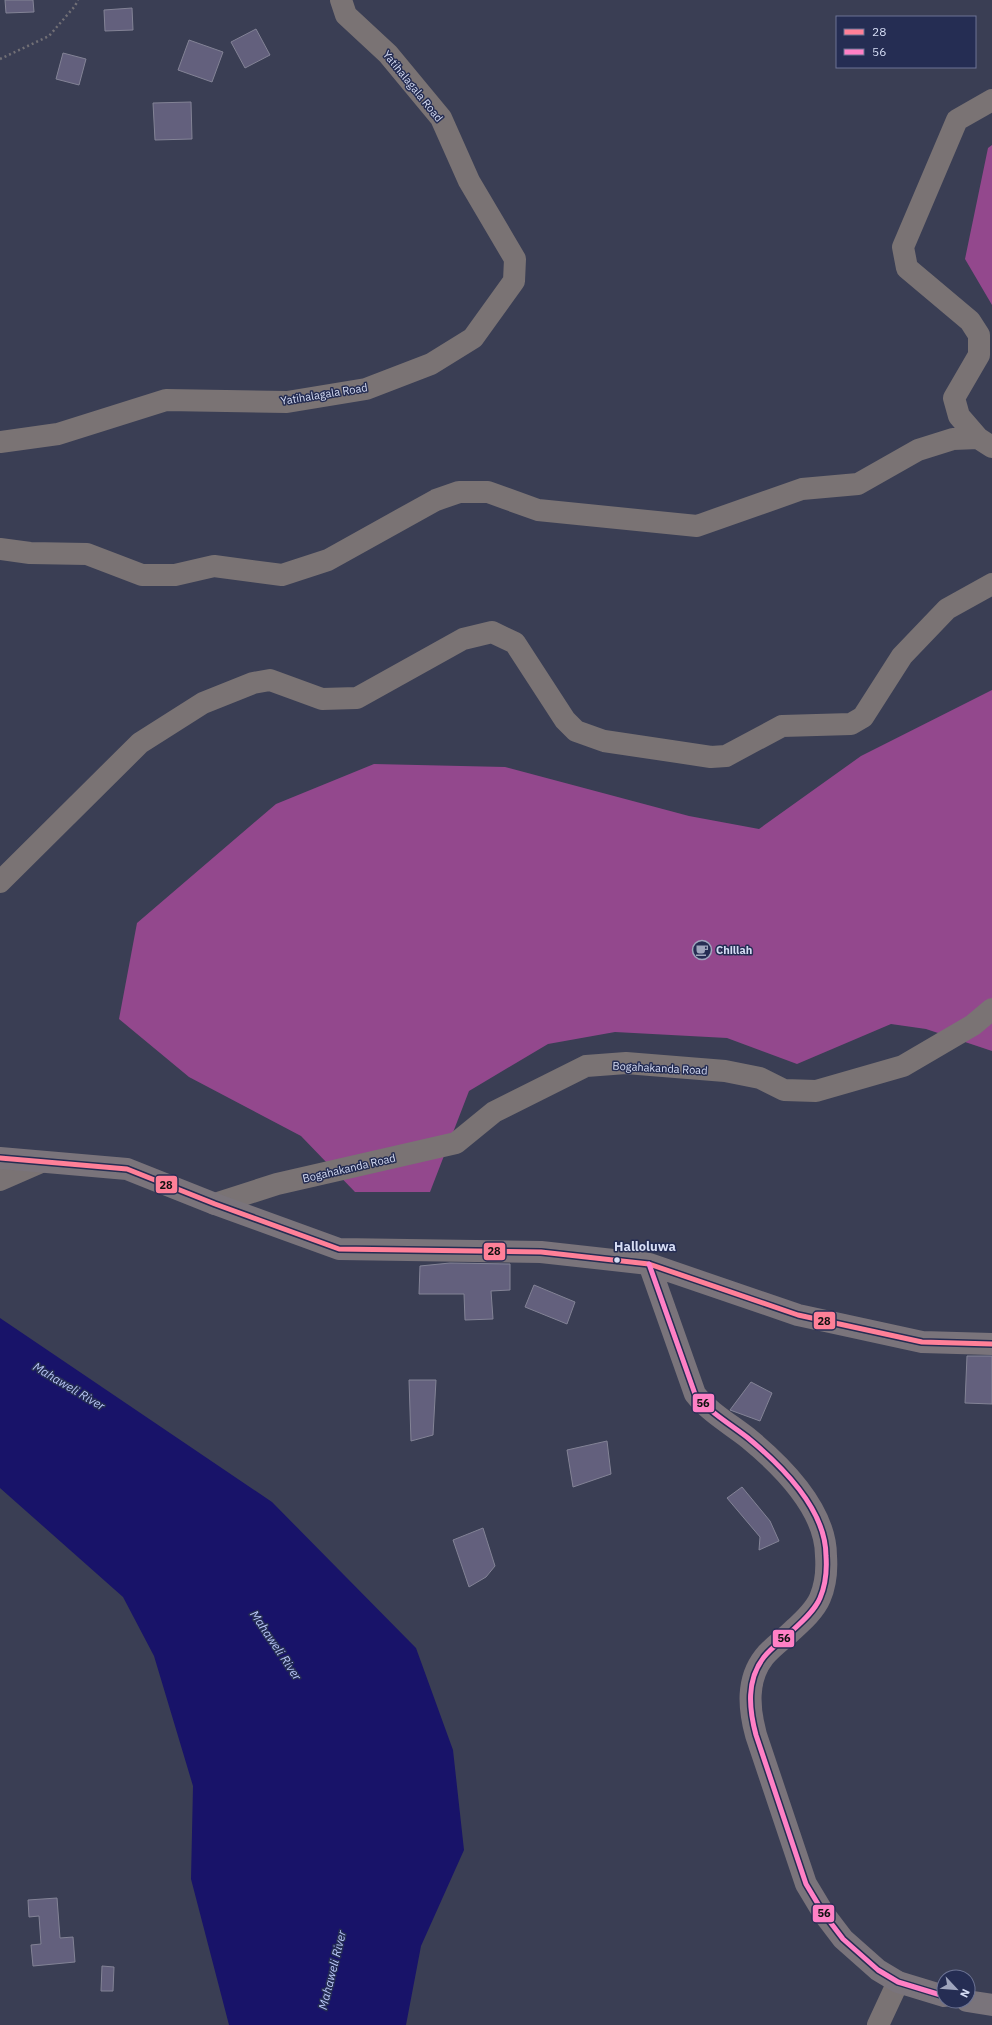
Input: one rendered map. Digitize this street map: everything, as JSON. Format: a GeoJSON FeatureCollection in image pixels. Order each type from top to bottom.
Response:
{"type":"FeatureCollection","features":[{"type":"Feature","properties":{"kind":"main road"},"geometry":{"type":"LineString","coordinates":[[0,1158],[127,1169],[215,1204],[339,1249],[541,1252],[649,1264],[798,1315],[922,1342],[992,1344]]}},
{"type":"Feature","properties":{"kind":"main road"},"geometry":{"type":"LineString","coordinates":[[649,1264],[695,1394],[705,1407],[749,1439],[783,1471],[803,1495],[818,1520],[826,1546],[827,1576],[820,1598],[806,1619],[764,1657],[752,1684],[750,1714],[806,1884],[824,1914],[843,1939],[878,1970],[898,1982],[936,1994]]}},
{"type":"Feature","properties":{"kind":"main road"},"geometry":{"type":"LineString","coordinates":[[976,2002],[992,2005]]}},
{"type":"Feature","properties":{"kind":"street","name":"Yatihalagala Road"},"geometry":{"type":"LineString","coordinates":[[0,442],[58,434],[166,400],[287,402],[366,389],[431,364],[473,338],[514,281],[515,259],[469,181],[441,118],[388,54],[346,15],[340,0]]}},
{"type":"Feature","properties":{"kind":"street"},"geometry":{"type":"LineString","coordinates":[[985,442],[959,416],[954,398],[979,355],[979,334],[970,321],[906,268],[903,247],[957,120],[992,100]]}},
{"type":"Feature","properties":{"kind":"street"},"geometry":{"type":"LineString","coordinates":[[0,549],[30,553],[87,554],[142,575],[174,575],[214,566],[282,575],[328,560],[436,500],[459,492],[488,492],[538,510],[697,526],[802,489],[858,484],[918,450],[953,439],[985,442]]}},
{"type":"Feature","properties":{"kind":"street"},"geometry":{"type":"LineString","coordinates":[[0,882],[140,743],[203,704],[253,683],[270,680],[322,699],[357,698],[463,639],[492,632],[515,643],[565,720],[576,731],[604,741],[711,758],[726,756],[782,726],[850,724],[863,717],[902,656],[947,609],[992,584]]}},
{"type":"Feature","properties":{"kind":"street","name":"Bogahakanda Road"},"geometry":{"type":"LineString","coordinates":[[215,1204],[277,1184],[456,1143],[494,1112],[586,1066],[626,1063],[725,1072],[760,1078],[784,1090],[816,1091],[903,1066],[973,1025],[992,1009]]}},
{"type":"Feature","properties":{"kind":"street"},"geometry":{"type":"LineString","coordinates":[[0,1180],[39,1162]]}},
{"type":"Feature","properties":{"kind":"street"},"geometry":{"type":"LineString","coordinates":[[878,2025],[898,1982]]}},
{"type":"Feature","properties":{"kind":"path"},"geometry":{"type":"LineString","coordinates":[[0,59],[49,36],[75,6],[78,0]]}},
{"type":"Feature","properties":{"kind":"shaded area"},"geometry":{"type":"Polygon","coordinates":[[[992,145],[992,305],[965,259],[988,148],[992,145]]]}},
{"type":"Feature","properties":{"kind":"shaded area"},"geometry":{"type":"Polygon","coordinates":[[[992,690],[992,1051],[926,1029],[891,1024],[797,1064],[727,1038],[615,1032],[548,1044],[469,1091],[430,1192],[355,1192],[301,1136],[189,1077],[119,1019],[137,923],[276,804],[374,764],[505,767],[689,816],[759,829],[861,756],[992,690]]]}},
{"type":"Feature","properties":{"kind":"water","name":"Mahaweli River"},"geometry":{"type":"Polygon","coordinates":[[[0,1318],[272,1502],[416,1648],[453,1750],[464,1850],[421,1946],[406,2025],[229,2025],[191,1879],[193,1786],[154,1656],[123,1597],[0,1488],[0,1318]]]}},
{"type":"Feature","properties":{"kind":"building"},"geometry":{"type":"Polygon","coordinates":[[[5,0],[33,0],[34,12],[6,13],[5,0]]]}},
{"type":"Feature","properties":{"kind":"building"},"geometry":{"type":"Polygon","coordinates":[[[132,8],[133,30],[105,31],[104,10],[132,8]]]}},
{"type":"Feature","properties":{"kind":"building"},"geometry":{"type":"Polygon","coordinates":[[[256,29],[270,55],[245,68],[231,42],[256,29]]]}},
{"type":"Feature","properties":{"kind":"building"},"geometry":{"type":"Polygon","coordinates":[[[189,40],[223,52],[212,82],[178,70],[189,40]]]}},
{"type":"Feature","properties":{"kind":"building"},"geometry":{"type":"Polygon","coordinates":[[[63,53],[86,59],[79,85],[56,79],[63,53]]]}},
{"type":"Feature","properties":{"kind":"building"},"geometry":{"type":"Polygon","coordinates":[[[191,102],[192,139],[155,140],[153,103],[191,102]]]}},
{"type":"Feature","properties":{"kind":"building"},"geometry":{"type":"Polygon","coordinates":[[[450,1263],[510,1264],[510,1290],[491,1291],[493,1319],[465,1320],[464,1294],[419,1294],[420,1266],[450,1263]]]}},
{"type":"Feature","properties":{"kind":"building"},"geometry":{"type":"Polygon","coordinates":[[[534,1285],[575,1302],[567,1324],[525,1307],[534,1285]]]}},
{"type":"Feature","properties":{"kind":"building"},"geometry":{"type":"Polygon","coordinates":[[[967,1356],[992,1356],[992,1404],[965,1403],[967,1356]]]}},
{"type":"Feature","properties":{"kind":"building"},"geometry":{"type":"Polygon","coordinates":[[[409,1380],[436,1380],[433,1435],[411,1441],[409,1380]]]}},
{"type":"Feature","properties":{"kind":"building"},"geometry":{"type":"Polygon","coordinates":[[[751,1382],[772,1393],[760,1421],[730,1410],[751,1382]]]}},
{"type":"Feature","properties":{"kind":"building"},"geometry":{"type":"Polygon","coordinates":[[[607,1441],[611,1474],[573,1487],[567,1450],[607,1441]]]}},
{"type":"Feature","properties":{"kind":"building"},"geometry":{"type":"Polygon","coordinates":[[[742,1487],[770,1521],[779,1541],[759,1550],[760,1537],[727,1498],[742,1487]]]}},
{"type":"Feature","properties":{"kind":"building"},"geometry":{"type":"Polygon","coordinates":[[[483,1528],[495,1566],[486,1577],[469,1587],[453,1540],[483,1528]]]}},
{"type":"Feature","properties":{"kind":"building"},"geometry":{"type":"Polygon","coordinates":[[[57,1898],[60,1938],[73,1937],[75,1962],[33,1966],[31,1945],[41,1944],[39,1916],[29,1917],[28,1900],[57,1898]]]}},
{"type":"Feature","properties":{"kind":"building"},"geometry":{"type":"Polygon","coordinates":[[[102,1966],[114,1967],[113,1991],[101,1991],[102,1966]]]}},
{"type":"Feature","properties":{"kind":"transit line","name":"28"},"geometry":{"type":"LineString","coordinates":[[0,1158],[127,1169],[215,1204],[339,1249],[541,1252],[649,1264],[798,1315],[922,1342],[992,1344]]}},
{"type":"Feature","properties":{"kind":"transit line","name":"56"},"geometry":{"type":"LineString","coordinates":[[649,1264],[695,1394],[713,1412],[761,1449],[788,1475],[810,1505],[819,1522],[824,1539],[826,1572],[824,1588],[820,1598],[805,1619],[764,1657],[754,1675],[751,1695],[752,1715],[756,1735],[806,1884],[824,1914],[843,1939],[878,1970],[898,1982],[936,1994]]}},
{"type":"Feature","properties":{"kind":"place","name":"Chillah"},"geometry":{"type":"Point","coordinates":[702,950]}},
{"type":"Feature","properties":{"kind":"district","name":"Halloluwa"},"geometry":{"type":"Point","coordinates":[645,1246]}}]}
